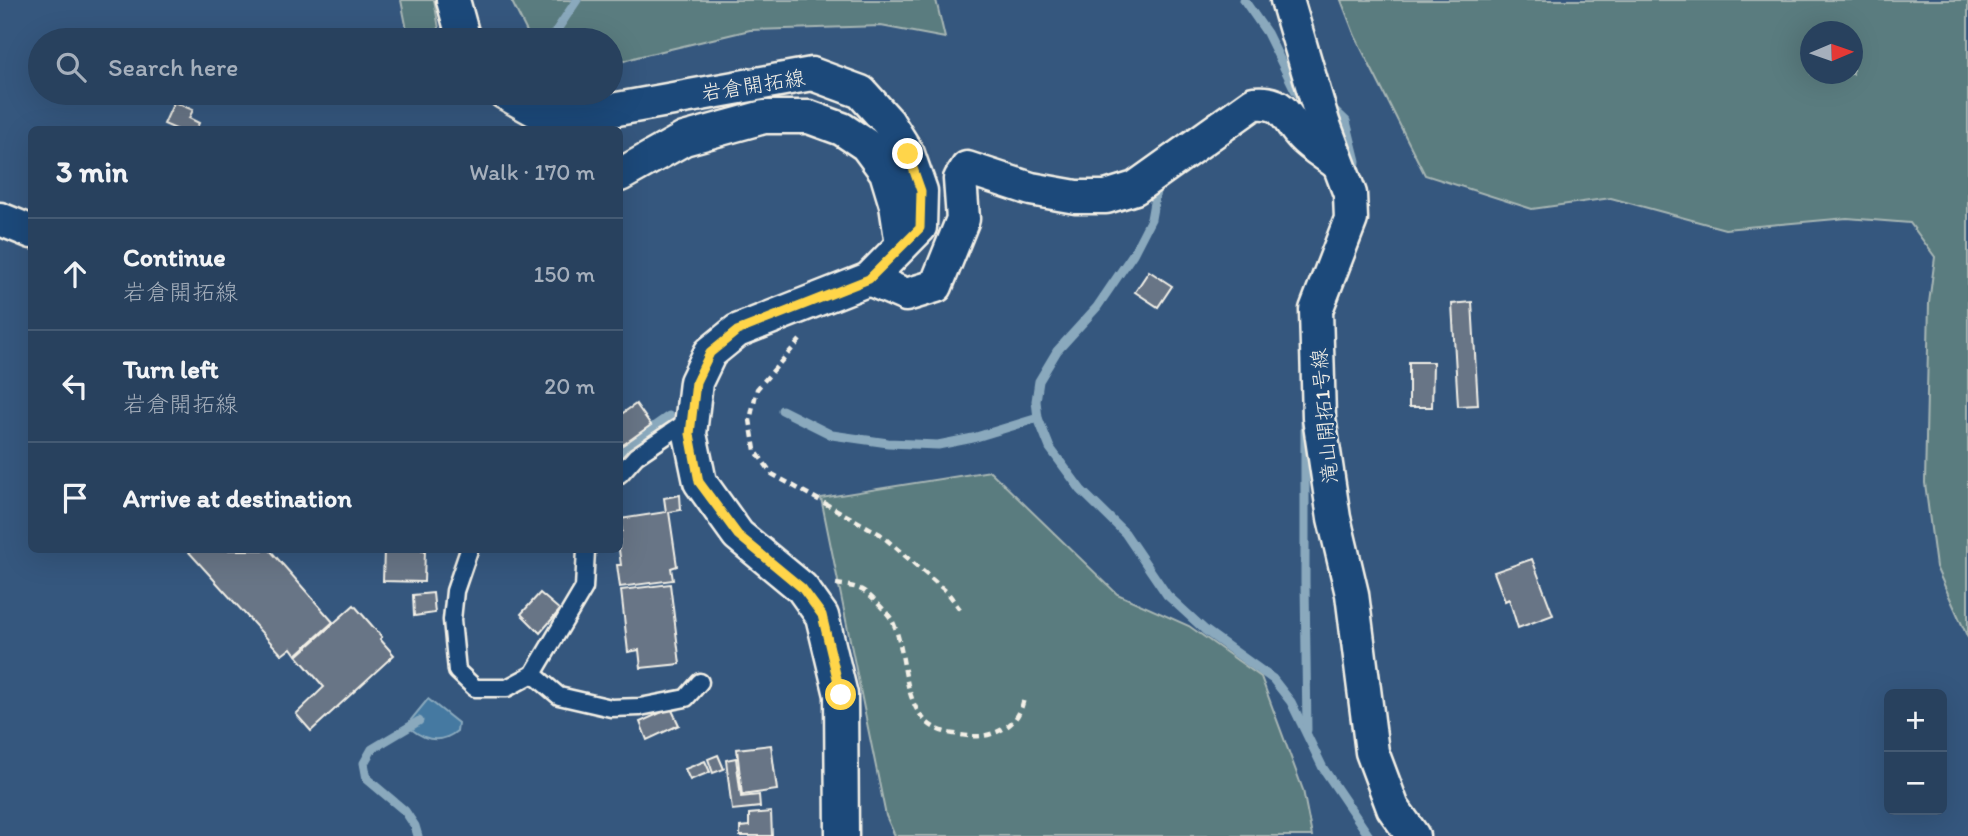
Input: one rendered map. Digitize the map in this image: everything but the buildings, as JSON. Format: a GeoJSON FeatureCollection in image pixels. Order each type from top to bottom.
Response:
{"type":"FeatureCollection","features":[{"type":"Feature","properties":{"kind":"street"},"geometry":{"type":"LineString","coordinates":[[453,0],[461,28]]}},
{"type":"Feature","properties":{"kind":"street","name":"滝山開拓1号線"},"geometry":{"type":"LineString","coordinates":[[1287,0],[1322,122],[1350,194],[1351,219],[1315,310],[1319,418],[1334,518],[1352,594],[1372,752],[1393,808],[1413,836]]}},
{"type":"Feature","properties":{"kind":"street","name":"岩倉開拓線"},"geometry":{"type":"LineString","coordinates":[[526,105],[537,111],[584,115],[812,74],[861,92],[887,122],[908,154],[921,191],[920,228],[869,279],[737,331],[710,353],[696,382],[690,434],[699,482],[738,535],[802,588],[822,615],[841,695],[842,836]]}},
{"type":"Feature","properties":{"kind":"street"},"geometry":{"type":"LineString","coordinates":[[869,279],[906,295],[936,285],[963,219],[960,179],[967,168],[1031,189],[1076,197],[1106,197],[1135,188],[1254,103],[1266,102],[1283,110],[1302,136],[1340,165]]}},
{"type":"Feature","properties":{"kind":"street"},"geometry":{"type":"LineString","coordinates":[[623,173],[684,139],[764,117],[809,117],[842,129],[866,145],[886,172],[896,205],[902,245]]}},
{"type":"Feature","properties":{"kind":"street"},"geometry":{"type":"LineString","coordinates":[[0,219],[28,230]]}},
{"type":"Feature","properties":{"kind":"lane"},"geometry":{"type":"LineString","coordinates":[[623,471],[636,456],[692,418]]}},
{"type":"Feature","properties":{"kind":"lane"},"geometry":{"type":"LineString","coordinates":[[467,553],[455,591],[452,620],[457,671],[475,688],[507,688],[533,674],[584,588],[586,553]]}},
{"type":"Feature","properties":{"kind":"lane"},"geometry":{"type":"LineString","coordinates":[[533,674],[559,696],[611,708],[640,708],[686,698],[700,682]]}},
{"type":"Feature","properties":{"kind":"path"},"geometry":{"type":"LineString","coordinates":[[805,335],[757,389],[750,420],[755,450],[772,474],[880,534],[948,593],[962,612]]}},
{"type":"Feature","properties":{"kind":"path"},"geometry":{"type":"LineString","coordinates":[[802,588],[821,580],[861,589],[892,618],[909,695],[925,723],[948,733],[979,738],[1002,731],[1012,724],[1022,710],[1024,698]]}},
{"type":"Feature","properties":{"kind":"green space"},"geometry":{"type":"Polygon","coordinates":[[[401,0],[434,0],[439,28],[407,28],[401,0]]]}},
{"type":"Feature","properties":{"kind":"green space"},"geometry":{"type":"Polygon","coordinates":[[[511,0],[936,0],[945,38],[881,26],[750,30],[623,61],[623,28],[525,28],[511,0]]]}},
{"type":"Feature","properties":{"kind":"green space"},"geometry":{"type":"Polygon","coordinates":[[[1341,0],[1968,0],[1968,638],[1936,567],[1925,483],[1929,303],[1935,257],[1910,223],[1847,218],[1725,229],[1611,198],[1532,209],[1425,175],[1355,36],[1341,0]]]}},
{"type":"Feature","properties":{"kind":"green space"},"geometry":{"type":"Polygon","coordinates":[[[990,471],[1117,594],[1189,626],[1261,677],[1303,790],[1312,836],[895,836],[886,816],[821,498],[990,471]]]}},
{"type":"Feature","properties":{"kind":"water"},"geometry":{"type":"Polygon","coordinates":[[[428,699],[458,723],[457,731],[445,738],[434,739],[411,729],[410,721],[428,699]]]}},
{"type":"Feature","properties":{"kind":"waterway"},"geometry":{"type":"LineString","coordinates":[[558,28],[577,0]]}},
{"type":"Feature","properties":{"kind":"waterway"},"geometry":{"type":"LineString","coordinates":[[1244,0],[1267,33],[1295,90],[1304,100]]}},
{"type":"Feature","properties":{"kind":"waterway"},"geometry":{"type":"LineString","coordinates":[[1329,105],[1346,121],[1356,161],[1355,173]]}},
{"type":"Feature","properties":{"kind":"waterway"},"geometry":{"type":"LineString","coordinates":[[1154,184],[1156,191],[1151,219],[1133,254],[1097,307],[1057,351],[1039,381],[1036,401],[1038,418],[1050,448],[1081,490],[1125,533],[1167,595],[1205,630],[1273,679],[1291,702],[1323,768],[1369,836]]}},
{"type":"Feature","properties":{"kind":"waterway"},"geometry":{"type":"LineString","coordinates":[[782,410],[832,435],[888,443],[938,445],[973,438],[1038,418]]}},
{"type":"Feature","properties":{"kind":"waterway"},"geometry":{"type":"LineString","coordinates":[[623,453],[639,437],[669,416]]}},
{"type":"Feature","properties":{"kind":"waterway"},"geometry":{"type":"LineString","coordinates":[[1305,422],[1307,730]]}},
{"type":"Feature","properties":{"kind":"waterway"},"geometry":{"type":"LineString","coordinates":[[418,836],[405,811],[367,779],[364,763],[372,749],[419,721]]}},
{"type":"Feature","properties":{"kind":"route"},"geometry":{"type":"LineString","coordinates":[[841,695],[822,615],[802,588],[738,535],[699,482],[690,434],[696,382],[710,353],[737,331],[869,279],[920,228],[921,191],[908,154]]}}]}
